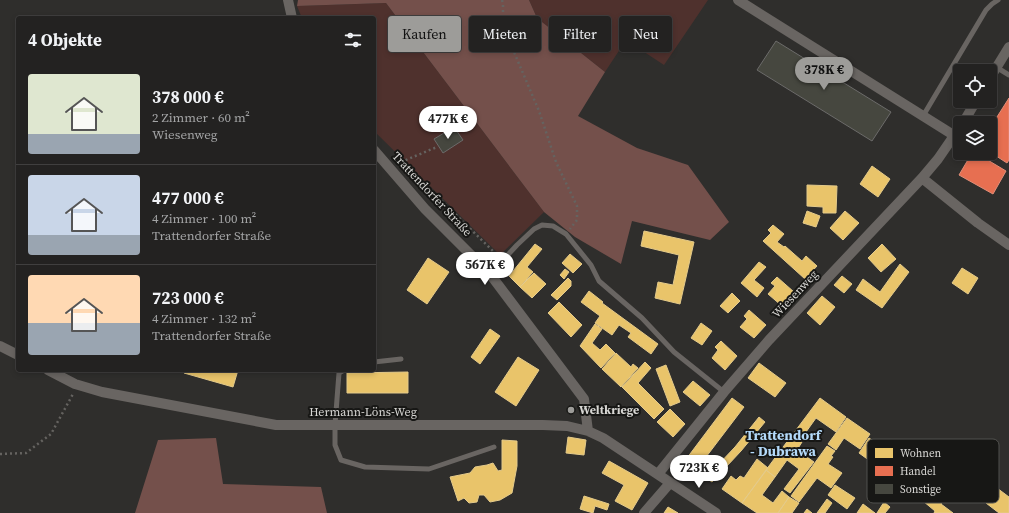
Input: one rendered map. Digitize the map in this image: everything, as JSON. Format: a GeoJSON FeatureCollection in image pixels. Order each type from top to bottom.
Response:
{"type":"FeatureCollection","features":[{"type":"Feature","properties":{"kind":"street"},"geometry":{"type":"LineString","coordinates":[[288,0],[292,16]]}},
{"type":"Feature","properties":{"kind":"street","name":"Wiesenweg"},"geometry":{"type":"LineString","coordinates":[[738,0],[923,116],[953,130]]}},
{"type":"Feature","properties":{"kind":"street"},"geometry":{"type":"LineString","coordinates":[[997,65],[1009,46]]}},
{"type":"Feature","properties":{"kind":"street","name":"Wiesenweg"},"geometry":{"type":"LineString","coordinates":[[658,474],[724,392],[769,340],[922,178],[953,137]]}},
{"type":"Feature","properties":{"kind":"street","name":"Trattendorfer Straße"},"geometry":{"type":"LineString","coordinates":[[376,152],[425,209],[490,274],[584,398],[588,431]]}},
{"type":"Feature","properties":{"kind":"street"},"geometry":{"type":"LineString","coordinates":[[922,178],[978,223],[1009,245]]}},
{"type":"Feature","properties":{"kind":"street"},"geometry":{"type":"LineString","coordinates":[[0,346],[16,354]]}},
{"type":"Feature","properties":{"kind":"street","name":"Hermann-Löns-Weg"},"geometry":{"type":"LineString","coordinates":[[52,372],[78,384],[102,392],[276,425],[567,426],[588,431],[603,438],[670,483]]}},
{"type":"Feature","properties":{"kind":"street"},"geometry":{"type":"LineString","coordinates":[[644,513],[670,483],[716,513]]}},
{"type":"Feature","properties":{"kind":"lane"},"geometry":{"type":"LineString","coordinates":[[923,116],[986,10],[998,0]]}},
{"type":"Feature","properties":{"kind":"lane"},"geometry":{"type":"LineString","coordinates":[[997,68],[1009,75]]}},
{"type":"Feature","properties":{"kind":"lane"},"geometry":{"type":"LineString","coordinates":[[490,274],[534,229],[542,225],[553,226],[566,234],[591,265],[599,281],[642,318],[674,352],[724,392]]}},
{"type":"Feature","properties":{"kind":"lane"},"geometry":{"type":"LineString","coordinates":[[376,362],[401,359]]}},
{"type":"Feature","properties":{"kind":"lane"},"geometry":{"type":"LineString","coordinates":[[341,372],[339,373],[335,445],[342,460],[365,467],[429,469],[494,447]]}},
{"type":"Feature","properties":{"kind":"path"},"geometry":{"type":"LineString","coordinates":[[502,0],[503,26],[539,111],[556,162],[577,206],[577,220],[566,234]]}},
{"type":"Feature","properties":{"kind":"path"},"geometry":{"type":"LineString","coordinates":[[389,167],[437,147]]}},
{"type":"Feature","properties":{"kind":"path"},"geometry":{"type":"LineString","coordinates":[[402,162],[503,260]]}},
{"type":"Feature","properties":{"kind":"path"},"geometry":{"type":"LineString","coordinates":[[0,454],[26,453],[51,434],[78,384]]}},
{"type":"Feature","properties":{"kind":"shaded area"},"geometry":{"type":"Polygon","coordinates":[[[298,0],[529,0],[536,16],[469,16],[469,52],[541,52],[541,21],[549,28],[549,52],[580,52],[605,72],[578,116],[637,148],[688,165],[729,222],[710,240],[632,221],[621,264],[575,237],[544,212],[423,52],[461,52],[461,16],[396,16],[386,3],[297,6],[298,0]]]}},
{"type":"Feature","properties":{"kind":"shaded area"},"geometry":{"type":"Polygon","coordinates":[[[529,0],[708,0],[664,65],[644,52],[672,52],[672,16],[619,16],[619,51],[605,72],[580,52],[611,52],[611,16],[549,16],[549,28],[541,21],[541,16],[536,16],[529,0]]]}},
{"type":"Feature","properties":{"kind":"shaded area"},"geometry":{"type":"Polygon","coordinates":[[[386,3],[396,16],[388,16],[388,52],[423,52],[544,212],[500,255],[376,133],[376,16],[301,16],[297,6],[386,3]]]}},
{"type":"Feature","properties":{"kind":"shaded area"},"geometry":{"type":"Polygon","coordinates":[[[216,438],[223,484],[321,487],[327,513],[135,513],[158,440],[216,438]]]}},
{"type":"Feature","properties":{"kind":"building: Wohnen"},"geometry":{"type":"Polygon","coordinates":[[[872,166],[890,179],[878,197],[860,184],[872,166]]]}},
{"type":"Feature","properties":{"kind":"building: Wohnen"},"geometry":{"type":"Polygon","coordinates":[[[807,185],[837,186],[836,213],[823,213],[823,207],[807,206],[807,185]]]}},
{"type":"Feature","properties":{"kind":"building: Wohnen"},"geometry":{"type":"Polygon","coordinates":[[[807,211],[820,216],[816,227],[803,223],[807,211]]]}},
{"type":"Feature","properties":{"kind":"building: Wohnen"},"geometry":{"type":"Polygon","coordinates":[[[845,211],[859,223],[843,240],[830,228],[845,211]]]}},
{"type":"Feature","properties":{"kind":"building: Wohnen"},"geometry":{"type":"Polygon","coordinates":[[[773,225],[784,234],[777,242],[784,247],[785,246],[802,261],[806,256],[817,266],[805,279],[763,241],[771,233],[768,230],[773,225]]]}},
{"type":"Feature","properties":{"kind":"building: Wohnen"},"geometry":{"type":"Polygon","coordinates":[[[644,231],[694,242],[680,304],[655,298],[658,282],[673,285],[679,255],[641,246],[644,231]]]}},
{"type":"Feature","properties":{"kind":"building: Wohnen"},"geometry":{"type":"Polygon","coordinates":[[[535,244],[542,249],[527,267],[533,272],[520,287],[509,276],[535,244]]]}},
{"type":"Feature","properties":{"kind":"building: Wohnen"},"geometry":{"type":"Polygon","coordinates":[[[882,244],[896,259],[881,272],[868,258],[882,244]]]}},
{"type":"Feature","properties":{"kind":"building: Wohnen"},"geometry":{"type":"Polygon","coordinates":[[[570,254],[582,264],[573,273],[562,263],[570,254]]]}},
{"type":"Feature","properties":{"kind":"building: Wohnen"},"geometry":{"type":"Polygon","coordinates":[[[428,258],[449,272],[427,304],[407,290],[428,258]]]}},
{"type":"Feature","properties":{"kind":"building: Wohnen"},"geometry":{"type":"Polygon","coordinates":[[[759,262],[766,267],[754,280],[764,288],[757,297],[741,283],[759,262]]]}},
{"type":"Feature","properties":{"kind":"building: Wohnen"},"geometry":{"type":"Polygon","coordinates":[[[900,264],[909,272],[882,308],[856,290],[863,279],[880,292],[900,264]]]}},
{"type":"Feature","properties":{"kind":"building: Wohnen"},"geometry":{"type":"Polygon","coordinates":[[[962,268],[978,278],[968,294],[952,283],[962,268]]]}},
{"type":"Feature","properties":{"kind":"building: Wohnen"},"geometry":{"type":"Polygon","coordinates":[[[565,269],[569,272],[564,279],[560,275],[565,269]]]}},
{"type":"Feature","properties":{"kind":"building: Wohnen"},"geometry":{"type":"Polygon","coordinates":[[[534,273],[546,284],[532,298],[520,287],[534,273]]]}},
{"type":"Feature","properties":{"kind":"building: Wohnen"},"geometry":{"type":"Polygon","coordinates":[[[842,276],[852,284],[844,293],[834,285],[842,276]]]}},
{"type":"Feature","properties":{"kind":"building: Wohnen"},"geometry":{"type":"Polygon","coordinates":[[[777,277],[794,292],[782,306],[768,294],[775,286],[771,283],[777,277]]]}},
{"type":"Feature","properties":{"kind":"building: Wohnen"},"geometry":{"type":"Polygon","coordinates":[[[568,278],[571,281],[571,286],[557,300],[551,295],[568,278]]]}},
{"type":"Feature","properties":{"kind":"building: Wohnen"},"geometry":{"type":"Polygon","coordinates":[[[589,291],[603,302],[602,303],[658,344],[651,354],[628,337],[631,333],[619,325],[612,335],[595,323],[600,316],[581,302],[589,291]]]}},
{"type":"Feature","properties":{"kind":"building: Wohnen"},"geometry":{"type":"Polygon","coordinates":[[[732,293],[740,301],[728,313],[720,306],[732,293]]]}},
{"type":"Feature","properties":{"kind":"building: Wohnen"},"geometry":{"type":"Polygon","coordinates":[[[822,296],[835,307],[820,325],[807,313],[822,296]]]}},
{"type":"Feature","properties":{"kind":"building: Wohnen"},"geometry":{"type":"Polygon","coordinates":[[[559,302],[582,325],[571,337],[548,313],[559,302]]]}},
{"type":"Feature","properties":{"kind":"building: Wohnen"},"geometry":{"type":"Polygon","coordinates":[[[749,310],[766,325],[754,338],[740,327],[747,319],[744,316],[749,310]]]}},
{"type":"Feature","properties":{"kind":"building: Wohnen"},"geometry":{"type":"Polygon","coordinates":[[[701,323],[712,331],[702,345],[691,338],[701,323]]]}},
{"type":"Feature","properties":{"kind":"building: Wohnen"},"geometry":{"type":"Polygon","coordinates":[[[595,324],[602,329],[592,343],[600,350],[606,344],[615,353],[601,368],[580,346],[595,324]]]}},
{"type":"Feature","properties":{"kind":"building: Wohnen"},"geometry":{"type":"Polygon","coordinates":[[[490,329],[500,336],[480,364],[471,357],[490,329]]]}},
{"type":"Feature","properties":{"kind":"building: Wohnen"},"geometry":{"type":"Polygon","coordinates":[[[721,341],[737,356],[725,370],[712,358],[718,350],[715,347],[721,341]]]}},
{"type":"Feature","properties":{"kind":"building: Wohnen"},"geometry":{"type":"Polygon","coordinates":[[[616,353],[631,367],[633,364],[638,368],[621,387],[602,369],[616,353]]]}},
{"type":"Feature","properties":{"kind":"building: Wohnen"},"geometry":{"type":"Polygon","coordinates":[[[518,357],[539,370],[516,406],[495,392],[518,357]]]}},
{"type":"Feature","properties":{"kind":"building: Wohnen"},"geometry":{"type":"Polygon","coordinates":[[[645,362],[651,368],[638,383],[664,409],[654,419],[622,387],[645,362]]]}},
{"type":"Feature","properties":{"kind":"building: Wohnen"},"geometry":{"type":"Polygon","coordinates":[[[759,363],[786,383],[775,397],[748,378],[759,363]]]}},
{"type":"Feature","properties":{"kind":"building: Wohnen"},"geometry":{"type":"Polygon","coordinates":[[[666,365],[680,402],[670,406],[656,369],[666,365]]]}},
{"type":"Feature","properties":{"kind":"building: Wohnen"},"geometry":{"type":"Polygon","coordinates":[[[184,372],[237,372],[233,387],[184,372]]]}},
{"type":"Feature","properties":{"kind":"building: Wohnen"},"geometry":{"type":"Polygon","coordinates":[[[408,372],[408,393],[347,393],[347,373],[408,372]]]}},
{"type":"Feature","properties":{"kind":"building: Wohnen"},"geometry":{"type":"Polygon","coordinates":[[[693,381],[710,395],[700,406],[683,392],[693,381]]]}},
{"type":"Feature","properties":{"kind":"building: Wohnen"},"geometry":{"type":"Polygon","coordinates":[[[732,398],[744,407],[706,457],[718,465],[735,447],[759,417],[765,422],[741,451],[712,482],[684,462],[732,398]]]}},
{"type":"Feature","properties":{"kind":"building: Wohnen"},"geometry":{"type":"Polygon","coordinates":[[[820,398],[846,417],[836,432],[816,418],[801,439],[793,434],[820,398]]]}},
{"type":"Feature","properties":{"kind":"building: Wohnen"},"geometry":{"type":"Polygon","coordinates":[[[670,409],[685,424],[673,437],[657,422],[670,409]]]}},
{"type":"Feature","properties":{"kind":"building: Wohnen"},"geometry":{"type":"Polygon","coordinates":[[[847,418],[870,434],[860,449],[844,438],[836,450],[828,444],[847,418]]]}},
{"type":"Feature","properties":{"kind":"building: Wohnen"},"geometry":{"type":"Polygon","coordinates":[[[792,435],[802,442],[797,450],[814,462],[790,493],[784,489],[799,469],[787,460],[775,477],[766,470],[792,435]]]}},
{"type":"Feature","properties":{"kind":"building: Wohnen"},"geometry":{"type":"Polygon","coordinates":[[[568,437],[586,440],[584,455],[566,453],[568,437]]]}},
{"type":"Feature","properties":{"kind":"building: Wohnen"},"geometry":{"type":"Polygon","coordinates":[[[502,440],[517,441],[517,466],[512,493],[500,500],[490,502],[484,495],[479,495],[477,502],[469,503],[464,498],[458,501],[450,477],[470,473],[475,467],[493,463],[498,471],[502,470],[502,440]]]}},
{"type":"Feature","properties":{"kind":"building: Wohnen"},"geometry":{"type":"Polygon","coordinates":[[[867,441],[867,459],[859,453],[867,441]]]}},
{"type":"Feature","properties":{"kind":"building: Wohnen"},"geometry":{"type":"Polygon","coordinates":[[[827,446],[835,451],[828,464],[842,473],[831,488],[817,478],[799,502],[791,496],[827,446]]]}},
{"type":"Feature","properties":{"kind":"building: Wohnen"},"geometry":{"type":"Polygon","coordinates":[[[757,459],[768,468],[742,503],[722,489],[731,476],[736,480],[740,476],[744,478],[757,459]]]}},
{"type":"Feature","properties":{"kind":"building: Wohnen"},"geometry":{"type":"Polygon","coordinates":[[[609,461],[648,483],[632,510],[615,501],[624,485],[602,473],[609,461]]]}},
{"type":"Feature","properties":{"kind":"building: Wohnen"},"geometry":{"type":"Polygon","coordinates":[[[766,470],[775,477],[762,495],[773,503],[782,491],[789,497],[778,513],[757,513],[742,503],[766,470]]]}},
{"type":"Feature","properties":{"kind":"building: Wohnen"},"geometry":{"type":"Polygon","coordinates":[[[835,485],[855,498],[847,509],[828,495],[835,485]]]}},
{"type":"Feature","properties":{"kind":"building: Wohnen"},"geometry":{"type":"Polygon","coordinates":[[[999,490],[1009,497],[1009,513],[999,513],[986,503],[999,503],[999,490]]]}},
{"type":"Feature","properties":{"kind":"building: Wohnen"},"geometry":{"type":"Polygon","coordinates":[[[584,496],[609,504],[607,510],[595,506],[593,513],[580,509],[584,496]]]}},
{"type":"Feature","properties":{"kind":"building: Wohnen"},"geometry":{"type":"Polygon","coordinates":[[[789,497],[799,503],[792,513],[778,513],[789,497]]]}},
{"type":"Feature","properties":{"kind":"building: Wohnen"},"geometry":{"type":"Polygon","coordinates":[[[827,499],[832,503],[825,513],[817,513],[827,499]]]}},
{"type":"Feature","properties":{"kind":"building: Wohnen"},"geometry":{"type":"Polygon","coordinates":[[[883,503],[890,507],[885,513],[877,513],[883,503]]]}},
{"type":"Feature","properties":{"kind":"building: Wohnen"},"geometry":{"type":"Polygon","coordinates":[[[925,503],[942,503],[941,504],[953,513],[934,513],[935,511],[925,503]]]}},
{"type":"Feature","properties":{"kind":"building: Wohnen"},"geometry":{"type":"Polygon","coordinates":[[[863,504],[875,513],[857,513],[863,504]]]}},
{"type":"Feature","properties":{"kind":"building: Wohnen"},"geometry":{"type":"Polygon","coordinates":[[[668,507],[678,513],[664,513],[668,507]]]}},
{"type":"Feature","properties":{"kind":"building: Wohnen"},"geometry":{"type":"Polygon","coordinates":[[[807,509],[812,513],[804,513],[807,509]]]}},
{"type":"Feature","properties":{"kind":"building: Handel"},"geometry":{"type":"Polygon","coordinates":[[[1009,98],[1009,160],[1007,163],[997,157],[997,117],[1009,98]]]}},
{"type":"Feature","properties":{"kind":"building: Handel"},"geometry":{"type":"Polygon","coordinates":[[[968,160],[988,160],[1006,171],[993,194],[959,175],[968,160]]]}},
{"type":"Feature","properties":{"kind":"building: Sonstige"},"geometry":{"type":"Polygon","coordinates":[[[776,41],[891,112],[872,141],[757,70],[776,41]]]}},
{"type":"Feature","properties":{"kind":"building: Sonstige"},"geometry":{"type":"Polygon","coordinates":[[[454,127],[463,140],[443,153],[434,139],[454,127]]]}},
{"type":"Feature","properties":{"kind":"place","name":"Weltkriege"},"geometry":{"type":"Point","coordinates":[571,410]}},
{"type":"Feature","properties":{"kind":"district","name":"Trattendorf - Dubrawa"},"geometry":{"type":"Point","coordinates":[783,444]}}]}
